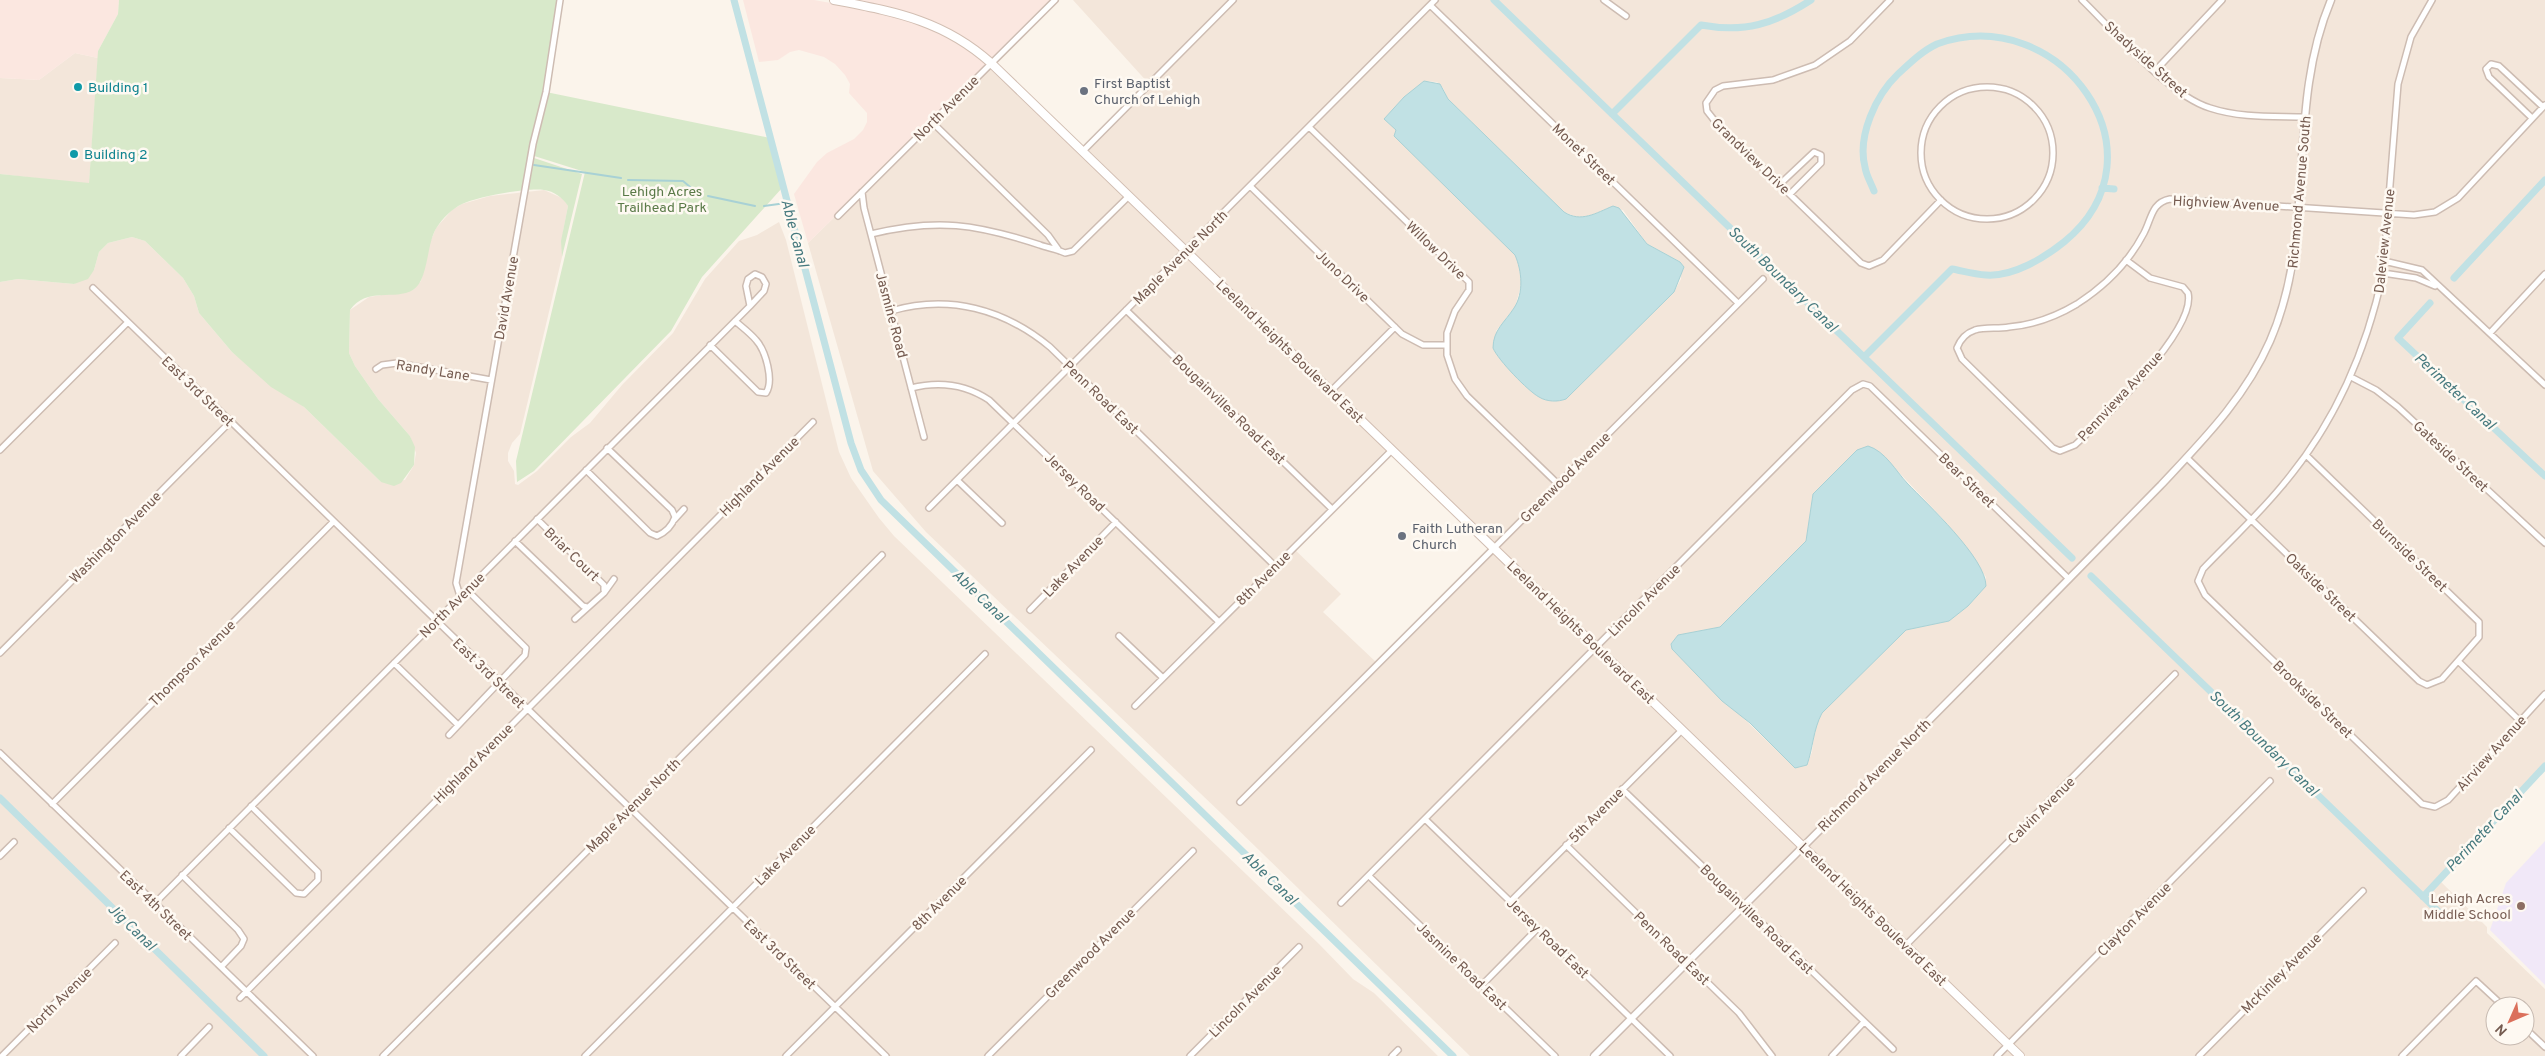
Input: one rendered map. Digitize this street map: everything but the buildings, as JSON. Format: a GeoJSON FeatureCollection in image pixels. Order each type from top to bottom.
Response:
{"type":"FeatureCollection","features":[{"type":"Feature","properties":{"kind":"main road","name":"Leeland Heights Boulevard East"},"geometry":{"type":"LineString","coordinates":[[834,0],[897,12],[937,26],[970,46],[992,63],[2020,1056]]}},
{"type":"Feature","properties":{"kind":"street","name":"David Avenue"},"geometry":{"type":"LineString","coordinates":[[460,596],[456,583],[533,144],[546,92],[560,0]]}},
{"type":"Feature","properties":{"kind":"street","name":"North Avenue"},"geometry":{"type":"LineString","coordinates":[[838,216],[1055,0]]}},
{"type":"Feature","properties":{"kind":"street"},"geometry":{"type":"LineString","coordinates":[[1083,151],[1233,0]]}},
{"type":"Feature","properties":{"kind":"street","name":"Maple Avenue North"},"geometry":{"type":"LineString","coordinates":[[929,508],[1435,0]]}},
{"type":"Feature","properties":{"kind":"street"},"geometry":{"type":"LineString","coordinates":[[1604,0],[1626,16]]}},
{"type":"Feature","properties":{"kind":"street","name":"Grandview Drive"},"geometry":{"type":"LineString","coordinates":[[1890,0],[1850,41],[1820,62],[1794,74],[1773,80],[1723,86],[1710,95],[1706,103],[1707,111],[1711,118],[1861,262],[1869,266],[1877,264],[1942,200]]}},
{"type":"Feature","properties":{"kind":"street","name":"Shadyside Street"},"geometry":{"type":"LineString","coordinates":[[2082,0],[2155,71],[2187,98],[2210,108],[2237,113],[2305,117]]}},
{"type":"Feature","properties":{"kind":"street"},"geometry":{"type":"LineString","coordinates":[[2155,71],[2222,0]]}},
{"type":"Feature","properties":{"kind":"street","name":"Richmond Avenue South"},"geometry":{"type":"LineString","coordinates":[[2069,579],[2223,419],[2269,342],[2281,311],[2292,271],[2300,207],[2305,117],[2312,60],[2331,0]]}},
{"type":"Feature","properties":{"kind":"street","name":"Daleview Avenue"},"geometry":{"type":"LineString","coordinates":[[2198,581],[2203,569],[2282,487],[2306,455],[2331,418],[2363,349],[2383,273],[2398,84],[2412,37],[2432,0]]}},
{"type":"Feature","properties":{"kind":"street","name":"Monet Street"},"geometry":{"type":"LineString","coordinates":[[1430,5],[1738,303]]}},
{"type":"Feature","properties":{"kind":"street"},"geometry":{"type":"LineString","coordinates":[[2532,118],[2488,77],[2486,69],[2490,64],[2499,66],[2544,106]]}},
{"type":"Feature","properties":{"kind":"street"},"geometry":{"type":"LineString","coordinates":[[1984,87],[2006,90],[2031,104],[2044,120],[2049,131],[2053,154],[2048,177],[2036,196],[2018,211],[2007,216],[1990,219],[1968,216],[1942,200],[1929,184],[1922,161],[1923,140],[1929,122],[1936,111],[1958,94],[1984,87]]}},
{"type":"Feature","properties":{"kind":"street","name":"Highview Avenue"},"geometry":{"type":"LineString","coordinates":[[1957,348],[1966,335],[1975,330],[2031,323],[2070,308],[2103,285],[2126,260],[2144,233],[2154,207],[2161,201],[2170,199],[2427,214],[2444,208],[2458,198],[2544,106]]}},
{"type":"Feature","properties":{"kind":"street"},"geometry":{"type":"LineString","coordinates":[[932,122],[1048,235],[1059,250]]}},
{"type":"Feature","properties":{"kind":"street","name":"Willow Drive"},"geometry":{"type":"LineString","coordinates":[[1309,127],[1469,282],[1469,290],[1451,319],[1446,345],[1450,368],[1462,390],[1558,484]]}},
{"type":"Feature","properties":{"kind":"street"},"geometry":{"type":"LineString","coordinates":[[1780,184],[1814,152],[1821,155],[1821,162],[1790,194]]}},
{"type":"Feature","properties":{"kind":"street","name":"Juno Drive"},"geometry":{"type":"LineString","coordinates":[[1250,186],[1395,327],[1416,342],[1446,345]]}},
{"type":"Feature","properties":{"kind":"street","name":"Jasmine Road"},"geometry":{"type":"LineString","coordinates":[[862,192],[871,234],[924,437]]}},
{"type":"Feature","properties":{"kind":"street"},"geometry":{"type":"LineString","coordinates":[[871,234],[920,225],[966,226],[998,231],[1065,253],[1073,250],[1129,196]]}},
{"type":"Feature","properties":{"kind":"street","name":"Pennviewa Avenue"},"geometry":{"type":"LineString","coordinates":[[1957,348],[1966,365],[2052,448],[2068,449],[2083,438],[2142,377],[2168,343],[2188,308],[2190,301],[2188,293],[2183,287],[2150,278],[2126,260]]}},
{"type":"Feature","properties":{"kind":"street"},"geometry":{"type":"LineString","coordinates":[[2384,261],[2422,270],[2545,385]]}},
{"type":"Feature","properties":{"kind":"street"},"geometry":{"type":"LineString","coordinates":[[2383,273],[2416,278],[2441,288]]}},
{"type":"Feature","properties":{"kind":"street","name":"North Avenue"},"geometry":{"type":"LineString","coordinates":[[154,903],[750,306],[764,291],[766,284],[762,277],[755,274],[748,279],[746,286],[750,306]]}},
{"type":"Feature","properties":{"kind":"street"},"geometry":{"type":"LineString","coordinates":[[2490,333],[2545,274]]}},
{"type":"Feature","properties":{"kind":"street","name":"Greenwood Avenue"},"geometry":{"type":"LineString","coordinates":[[1240,802],[1762,278]]}},
{"type":"Feature","properties":{"kind":"street","name":"East 3rd Street"},"geometry":{"type":"LineString","coordinates":[[93,288],[886,1056]]}},
{"type":"Feature","properties":{"kind":"street","name":"Penn Road East"},"geometry":{"type":"LineString","coordinates":[[891,311],[936,304],[967,306],[987,311],[1029,331],[1070,366],[1275,566]]}},
{"type":"Feature","properties":{"kind":"street","name":"Bougainvillea Road East"},"geometry":{"type":"LineString","coordinates":[[1126,310],[1332,508]]}},
{"type":"Feature","properties":{"kind":"street"},"geometry":{"type":"LineString","coordinates":[[710,345],[758,392],[766,393],[770,387],[770,379],[760,346],[735,321]]}},
{"type":"Feature","properties":{"kind":"street"},"geometry":{"type":"LineString","coordinates":[[0,450],[128,322]]}},
{"type":"Feature","properties":{"kind":"street"},"geometry":{"type":"LineString","coordinates":[[1331,391],[1395,327]]}},
{"type":"Feature","properties":{"kind":"street","name":"Randy Lane"},"geometry":{"type":"LineString","coordinates":[[376,369],[382,365],[397,364],[491,380]]}},
{"type":"Feature","properties":{"kind":"street","name":"Gateside Street"},"geometry":{"type":"LineString","coordinates":[[2351,377],[2392,402],[2545,543]]}},
{"type":"Feature","properties":{"kind":"street","name":"Jersey Road"},"geometry":{"type":"LineString","coordinates":[[911,388],[942,384],[965,388],[989,400],[1219,622]]}},
{"type":"Feature","properties":{"kind":"street","name":"Bear Street"},"geometry":{"type":"LineString","coordinates":[[1863,384],[1870,386],[2069,579]]}},
{"type":"Feature","properties":{"kind":"street","name":"Lincoln Avenue"},"geometry":{"type":"LineString","coordinates":[[1341,903],[1426,820],[1852,390],[1863,384]]}},
{"type":"Feature","properties":{"kind":"street","name":"Washington Avenue"},"geometry":{"type":"LineString","coordinates":[[0,652],[230,422]]}},
{"type":"Feature","properties":{"kind":"street","name":"Highland Avenue"},"geometry":{"type":"LineString","coordinates":[[240,998],[813,422]]}},
{"type":"Feature","properties":{"kind":"street"},"geometry":{"type":"LineString","coordinates":[[608,448],[672,510],[675,517],[674,521]]}},
{"type":"Feature","properties":{"kind":"street","name":"8th Avenue"},"geometry":{"type":"LineString","coordinates":[[1135,706],[1392,450]]}},
{"type":"Feature","properties":{"kind":"street","name":"Burnside Street"},"geometry":{"type":"LineString","coordinates":[[2306,455],[2479,622],[2479,637],[2458,661]]}},
{"type":"Feature","properties":{"kind":"street","name":"Oakside Street"},"geometry":{"type":"LineString","coordinates":[[2187,458],[2419,682],[2427,685],[2435,683],[2442,679],[2458,661]]}},
{"type":"Feature","properties":{"kind":"street"},"geometry":{"type":"LineString","coordinates":[[586,470],[650,533],[657,536],[664,533],[684,510]]}},
{"type":"Feature","properties":{"kind":"street"},"geometry":{"type":"LineString","coordinates":[[957,480],[1002,523]]}},
{"type":"Feature","properties":{"kind":"street","name":"Briar Court"},"geometry":{"type":"LineString","coordinates":[[537,519],[604,585],[604,590]]}},
{"type":"Feature","properties":{"kind":"street","name":"Thompson Avenue"},"geometry":{"type":"LineString","coordinates":[[52,804],[333,522]]}},
{"type":"Feature","properties":{"kind":"street","name":"Lake Avenue"},"geometry":{"type":"LineString","coordinates":[[1030,610],[1116,522]]}},
{"type":"Feature","properties":{"kind":"street"},"geometry":{"type":"LineString","coordinates":[[515,541],[583,606],[587,606]]}},
{"type":"Feature","properties":{"kind":"street","name":"Maple Avenue North"},"geometry":{"type":"LineString","coordinates":[[383,1056],[882,555]]}},
{"type":"Feature","properties":{"kind":"street","name":"Briar Court"},"geometry":{"type":"LineString","coordinates":[[575,619],[587,606],[590,607],[614,579]]}},
{"type":"Feature","properties":{"kind":"street","name":"Richmond Avenue North"},"geometry":{"type":"LineString","coordinates":[[1594,1056],[2069,579]]}},
{"type":"Feature","properties":{"kind":"street","name":"Brookside Street"},"geometry":{"type":"LineString","coordinates":[[2198,581],[2205,595],[2410,793],[2422,804],[2435,807]]}},
{"type":"Feature","properties":{"kind":"street"},"geometry":{"type":"LineString","coordinates":[[449,735],[525,655],[526,648],[467,590]]}},
{"type":"Feature","properties":{"kind":"street"},"geometry":{"type":"LineString","coordinates":[[1119,636],[1163,678]]}},
{"type":"Feature","properties":{"kind":"street","name":"Lake Avenue"},"geometry":{"type":"LineString","coordinates":[[585,1056],[986,654]]}},
{"type":"Feature","properties":{"kind":"street"},"geometry":{"type":"LineString","coordinates":[[2458,661],[2520,721]]}},
{"type":"Feature","properties":{"kind":"street"},"geometry":{"type":"LineString","coordinates":[[394,663],[458,725]]}},
{"type":"Feature","properties":{"kind":"street","name":"Calvin Avenue"},"geometry":{"type":"LineString","coordinates":[[1906,946],[2175,674]]}},
{"type":"Feature","properties":{"kind":"street","name":"Airview Avenue"},"geometry":{"type":"LineString","coordinates":[[2435,807],[2448,800],[2545,694]]}},
{"type":"Feature","properties":{"kind":"street","name":"5th Avenue"},"geometry":{"type":"LineString","coordinates":[[1510,902],[1682,730]]}},
{"type":"Feature","properties":{"kind":"street","name":"8th Avenue"},"geometry":{"type":"LineString","coordinates":[[786,1056],[1091,750]]}},
{"type":"Feature","properties":{"kind":"street","name":"East 4th Street"},"geometry":{"type":"LineString","coordinates":[[0,753],[313,1056]]}},
{"type":"Feature","properties":{"kind":"street","name":"Clayton Avenue"},"geometry":{"type":"LineString","coordinates":[[1998,1056],[2270,782]]}},
{"type":"Feature","properties":{"kind":"street","name":"Bougainvillea Road East"},"geometry":{"type":"LineString","coordinates":[[1622,789],[1893,1049]]}},
{"type":"Feature","properties":{"kind":"street"},"geometry":{"type":"LineString","coordinates":[[229,828],[296,893],[304,894],[318,880],[318,872],[251,806]]}},
{"type":"Feature","properties":{"kind":"street","name":"Jersey Road East"},"geometry":{"type":"LineString","coordinates":[[1426,820],[1670,1056]]}},
{"type":"Feature","properties":{"kind":"street"},"geometry":{"type":"LineString","coordinates":[[0,856],[14,842]]}},
{"type":"Feature","properties":{"kind":"street","name":"Penn Road East"},"geometry":{"type":"LineString","coordinates":[[1566,845],[1739,1013],[1772,1056]]}},
{"type":"Feature","properties":{"kind":"street","name":"Greenwood Avenue"},"geometry":{"type":"LineString","coordinates":[[988,1056],[1193,851]]}},
{"type":"Feature","properties":{"kind":"street"},"geometry":{"type":"LineString","coordinates":[[182,875],[238,930],[244,939],[241,946],[221,967]]}},
{"type":"Feature","properties":{"kind":"street","name":"Jasmine Road East"},"geometry":{"type":"LineString","coordinates":[[1369,876],[1555,1056]]}},
{"type":"Feature","properties":{"kind":"street","name":"McKinley Avenue"},"geometry":{"type":"LineString","coordinates":[[2199,1056],[2363,891]]}},
{"type":"Feature","properties":{"kind":"street"},"geometry":{"type":"LineString","coordinates":[[1482,985],[1538,928]]}},
{"type":"Feature","properties":{"kind":"street","name":"North Avenue"},"geometry":{"type":"LineString","coordinates":[[2,1056],[115,943]]}},
{"type":"Feature","properties":{"kind":"street","name":"Lincoln Avenue"},"geometry":{"type":"LineString","coordinates":[[1190,1056],[1299,947]]}},
{"type":"Feature","properties":{"kind":"street"},"geometry":{"type":"LineString","coordinates":[[2402,1056],[2476,981],[2492,996]]}},
{"type":"Feature","properties":{"kind":"street"},"geometry":{"type":"LineString","coordinates":[[1832,1056],[1864,1022]]}},
{"type":"Feature","properties":{"kind":"street"},"geometry":{"type":"LineString","coordinates":[[181,1056],[209,1027]]}},
{"type":"Feature","properties":{"kind":"street"},"geometry":{"type":"LineString","coordinates":[[2535,1038],[2545,1047]]}},
{"type":"Feature","properties":{"kind":"street"},"geometry":{"type":"LineString","coordinates":[[1392,1056],[1398,1050]]}},
{"type":"Feature","properties":{"kind":"shaded area"},"geometry":{"type":"Polygon","coordinates":[[[0,0],[119,0],[118,14],[98,51],[98,58],[75,53],[39,80],[0,78],[0,0]]]}},
{"type":"Feature","properties":{"kind":"shaded area"},"geometry":{"type":"Polygon","coordinates":[[[743,0],[814,0],[886,13],[916,22],[952,39],[989,66],[808,243],[794,194],[817,162],[827,153],[854,139],[863,130],[867,122],[867,113],[849,93],[850,84],[845,75],[835,64],[824,57],[799,50],[790,52],[778,60],[759,62],[743,0]]]}},
{"type":"Feature","properties":{"kind":"shaded area"},"geometry":{"type":"Polygon","coordinates":[[[854,0],[1056,0],[994,60],[972,42],[939,23],[898,9],[854,0]]]}},
{"type":"Feature","properties":{"kind":"shaded area"},"geometry":{"type":"Polygon","coordinates":[[[1073,0],[2327,0],[2314,35],[2304,83],[2293,246],[2283,294],[2266,341],[2244,382],[2208,431],[2099,544],[1803,841],[1086,148],[1150,85],[1073,0]],[[1424,81],[1404,97],[1384,119],[1396,130],[1395,136],[1515,255],[1520,267],[1522,280],[1519,293],[1515,307],[1496,331],[1566,399],[1674,292],[1681,279],[1680,262],[1647,244],[1623,210],[1608,208],[1601,213],[1579,218],[1564,212],[1448,99],[1443,88],[1437,82],[1424,81]],[[1857,450],[1813,494],[1806,541],[1720,627],[1678,635],[1671,644],[1672,649],[1795,768],[1807,765],[1812,752],[1815,727],[1822,713],[1906,630],[1949,621],[1968,606],[1982,591],[1986,577],[1965,546],[1942,518],[1893,466],[1887,461],[1857,450]]]}},
{"type":"Feature","properties":{"kind":"shaded area"},"geometry":{"type":"Polygon","coordinates":[[[2334,0],[2545,0],[2545,765],[2437,878],[2487,927],[2487,933],[2545,989],[2545,1056],[2026,1056],[1809,846],[2104,549],[2213,435],[2250,386],[2273,343],[2282,320],[2296,271],[2304,207],[2312,83],[2321,37],[2334,0]]]}},
{"type":"Feature","properties":{"kind":"shaded area"},"geometry":{"type":"Polygon","coordinates":[[[75,53],[98,58],[89,184],[0,174],[0,78],[39,80],[75,53]]]}},
{"type":"Feature","properties":{"kind":"shaded area"},"geometry":{"type":"Polygon","coordinates":[[[989,66],[1386,450],[1291,546],[1341,594],[1323,612],[1377,663],[1490,549],[1798,847],[1588,1056],[1470,1056],[1222,814],[926,532],[873,471],[808,243],[989,66]]]}},
{"type":"Feature","properties":{"kind":"shaded area"},"geometry":{"type":"Polygon","coordinates":[[[544,190],[564,199],[568,206],[563,232],[562,257],[520,434],[512,443],[508,453],[508,461],[514,471],[515,484],[518,485],[537,471],[571,437],[590,423],[622,385],[673,333],[705,279],[739,241],[757,235],[779,222],[786,240],[839,452],[851,478],[879,518],[894,536],[1319,944],[1353,979],[1374,993],[1438,1056],[0,1056],[0,282],[18,279],[74,284],[94,270],[99,252],[108,243],[132,237],[145,241],[183,278],[194,296],[199,313],[232,352],[304,407],[381,482],[405,480],[414,465],[416,453],[410,436],[378,399],[355,366],[349,353],[350,310],[369,297],[413,290],[421,281],[429,245],[436,228],[452,210],[462,204],[490,196],[544,190]]]}},
{"type":"Feature","properties":{"kind":"shaded area","name":"Lehigh Acres Middle School"},"geometry":{"type":"Polygon","coordinates":[[[2545,841],[2545,985],[2490,930],[2506,883],[2545,841]]]}},
{"type":"Feature","properties":{"kind":"shaded area"},"geometry":{"type":"Polygon","coordinates":[[[1803,852],[2014,1056],[1598,1056],[1803,852]]]}},
{"type":"Feature","properties":{"kind":"green space"},"geometry":{"type":"Polygon","coordinates":[[[119,0],[557,0],[542,97],[528,156],[582,174],[562,257],[561,241],[568,206],[558,195],[536,189],[479,198],[458,206],[439,224],[433,234],[422,278],[413,290],[406,293],[364,298],[350,310],[349,353],[355,366],[378,399],[410,436],[415,447],[414,465],[401,483],[394,486],[381,482],[304,407],[271,387],[232,352],[199,313],[194,296],[183,278],[145,241],[132,237],[108,243],[99,252],[94,270],[88,279],[74,284],[18,279],[0,282],[0,174],[89,183],[98,51],[118,14],[119,0]]]}},
{"type":"Feature","properties":{"kind":"green space","name":"Lehigh Acres Trailhead Park"},"geometry":{"type":"Polygon","coordinates":[[[546,92],[770,138],[782,188],[702,277],[671,331],[534,471],[517,482],[516,461],[585,172],[531,155],[546,92]]]}},
{"type":"Feature","properties":{"kind":"water"},"geometry":{"type":"Polygon","coordinates":[[[1424,81],[1440,84],[1448,99],[1564,212],[1576,217],[1582,217],[1595,214],[1613,206],[1619,208],[1647,244],[1680,262],[1684,267],[1674,292],[1566,399],[1549,401],[1534,394],[1507,367],[1493,348],[1497,331],[1514,308],[1521,289],[1519,268],[1515,255],[1394,136],[1396,130],[1384,119],[1404,97],[1424,81]]]}},
{"type":"Feature","properties":{"kind":"water"},"geometry":{"type":"Polygon","coordinates":[[[1868,446],[1880,452],[1890,462],[1907,483],[1954,532],[1976,561],[1983,574],[1986,586],[1968,606],[1949,621],[1906,630],[1822,713],[1807,765],[1795,768],[1750,723],[1722,701],[1672,649],[1671,644],[1678,635],[1720,627],[1806,541],[1813,494],[1857,450],[1868,446]]]}},
{"type":"Feature","properties":{"kind":"waterway","name":"Able Canal"},"geometry":{"type":"LineString","coordinates":[[734,0],[851,443],[861,470],[881,500],[1453,1056]]}},
{"type":"Feature","properties":{"kind":"waterway","name":"South Boundary Canal"},"geometry":{"type":"LineString","coordinates":[[1494,0],[2072,558]]}},
{"type":"Feature","properties":{"kind":"waterway"},"geometry":{"type":"LineString","coordinates":[[1612,114],[1701,25],[1732,28],[1759,24],[1772,21],[1811,0]]}},
{"type":"Feature","properties":{"kind":"waterway"},"geometry":{"type":"LineString","coordinates":[[1864,357],[1952,269],[1986,275],[2007,273],[2038,260],[2064,242],[2095,206],[2107,168],[2103,129],[2087,94],[2059,64],[2024,44],[1982,36],[1937,44],[1916,57],[1898,74],[1882,93],[1870,117],[1866,129],[1863,155],[1866,173],[1874,191]]}},
{"type":"Feature","properties":{"kind":"waterway"},"geometry":{"type":"LineString","coordinates":[[534,165],[621,178]]}},
{"type":"Feature","properties":{"kind":"waterway"},"geometry":{"type":"LineString","coordinates":[[628,180],[683,181],[696,192]]}},
{"type":"Feature","properties":{"kind":"waterway","name":"Perimeter Canal"},"geometry":{"type":"LineString","coordinates":[[2454,278],[2545,180]]}},
{"type":"Feature","properties":{"kind":"waterway"},"geometry":{"type":"LineString","coordinates":[[2102,188],[2114,189]]}},
{"type":"Feature","properties":{"kind":"waterway"},"geometry":{"type":"LineString","coordinates":[[708,196],[755,206]]}},
{"type":"Feature","properties":{"kind":"waterway"},"geometry":{"type":"LineString","coordinates":[[764,206],[786,203]]}},
{"type":"Feature","properties":{"kind":"waterway","name":"Perimeter Canal"},"geometry":{"type":"LineString","coordinates":[[2430,303],[2398,338],[2545,476]]}},
{"type":"Feature","properties":{"kind":"waterway","name":"South Boundary Canal"},"geometry":{"type":"LineString","coordinates":[[2091,576],[2438,911]]}},
{"type":"Feature","properties":{"kind":"waterway","name":"Perimeter Canal"},"geometry":{"type":"LineString","coordinates":[[2423,897],[2545,766]]}},
{"type":"Feature","properties":{"kind":"waterway","name":"Jig Canal"},"geometry":{"type":"LineString","coordinates":[[0,798],[264,1056]]}},
{"type":"Feature","properties":{"kind":"place","name":"Building 1"},"geometry":{"type":"Point","coordinates":[78,87]}},
{"type":"Feature","properties":{"kind":"place","name":"First Baptist Church of Lehigh"},"geometry":{"type":"Point","coordinates":[1084,91]}},
{"type":"Feature","properties":{"kind":"place","name":"Building 2"},"geometry":{"type":"Point","coordinates":[74,154]}},
{"type":"Feature","properties":{"kind":"place","name":"Faith Lutheran Church"},"geometry":{"type":"Point","coordinates":[1402,536]}},
{"type":"Feature","properties":{"kind":"place","name":"Lehigh Acres Middle School"},"geometry":{"type":"Point","coordinates":[2521,906]}}]}
